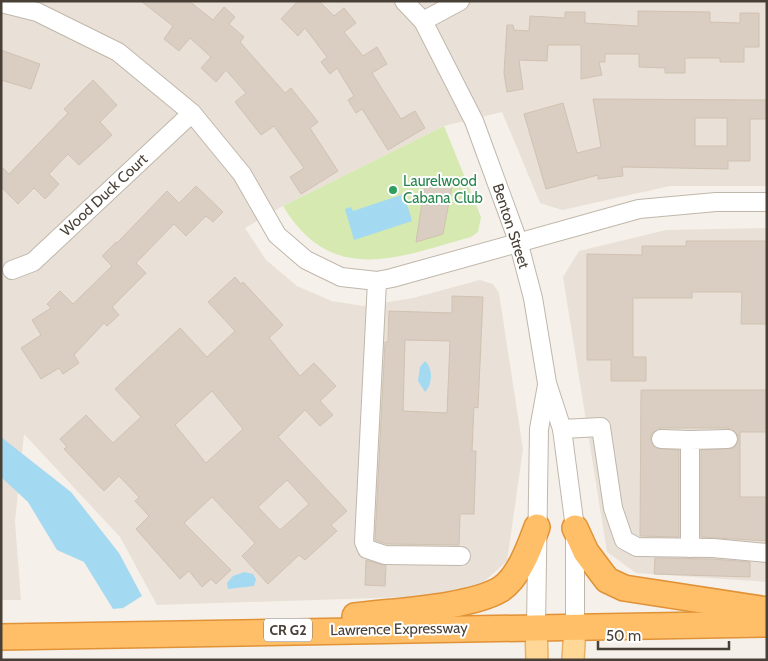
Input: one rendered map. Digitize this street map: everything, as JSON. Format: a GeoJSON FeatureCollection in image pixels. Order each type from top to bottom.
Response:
{"type":"FeatureCollection","features":[{"type":"Feature","properties":{"kind":"highway"},"geometry":{"type":"LineString","coordinates":[[237,631],[474,601],[505,585],[523,561],[537,527]]}},
{"type":"Feature","properties":{"kind":"highway"},"geometry":{"type":"LineString","coordinates":[[575,528],[586,552],[607,580],[624,588],[767,610]]}},
{"type":"Feature","properties":{"kind":"highway","name":"Lawrence Expressway"},"geometry":{"type":"LineString","coordinates":[[1,636],[536,626],[767,624]]}},
{"type":"Feature","properties":{"kind":"main road","name":"Benton Street"},"geometry":{"type":"LineString","coordinates":[[536,626],[537,660]]}},
{"type":"Feature","properties":{"kind":"main road","name":"Benton Street"},"geometry":{"type":"LineString","coordinates":[[574,660],[575,626]]}},
{"type":"Feature","properties":{"kind":"street","name":"Benton Street"},"geometry":{"type":"LineString","coordinates":[[404,1],[423,21],[474,121],[518,241],[533,298],[547,382],[562,429],[575,528],[575,626]]}},
{"type":"Feature","properties":{"kind":"street"},"geometry":{"type":"LineString","coordinates":[[423,21],[460,1]]}},
{"type":"Feature","properties":{"kind":"street"},"geometry":{"type":"LineString","coordinates":[[1,2],[37,12],[118,52],[192,112],[242,174],[277,235],[306,260],[341,278],[377,281],[639,209],[716,202],[767,202]]}},
{"type":"Feature","properties":{"kind":"street","name":"Wood Duck Court"},"geometry":{"type":"LineString","coordinates":[[12,270],[33,262],[192,112]]}},
{"type":"Feature","properties":{"kind":"street"},"geometry":{"type":"LineString","coordinates":[[377,281],[364,542],[367,549],[385,555],[461,556]]}},
{"type":"Feature","properties":{"kind":"street","name":"Benton Street"},"geometry":{"type":"LineString","coordinates":[[536,626],[539,429],[547,382]]}},
{"type":"Feature","properties":{"kind":"street"},"geometry":{"type":"LineString","coordinates":[[562,429],[601,427],[613,508],[624,540],[636,546],[767,554]]}},
{"type":"Feature","properties":{"kind":"street"},"geometry":{"type":"LineString","coordinates":[[661,439],[728,439]]}},
{"type":"Feature","properties":{"kind":"street"},"geometry":{"type":"LineString","coordinates":[[690,440],[690,548]]}},
{"type":"Feature","properties":{"kind":"shaded area"},"geometry":{"type":"Polygon","coordinates":[[[1,1],[767,1],[767,186],[670,186],[562,210],[540,203],[502,112],[444,126],[283,206],[245,228],[266,260],[297,286],[332,301],[363,306],[413,298],[480,280],[493,284],[499,293],[523,449],[507,561],[469,595],[157,605],[120,537],[24,434],[15,521],[21,600],[1,600],[1,1]]]}},
{"type":"Feature","properties":{"kind":"shaded area"},"geometry":{"type":"Polygon","coordinates":[[[767,228],[767,582],[636,573],[607,552],[563,277],[579,251],[666,230],[767,228]]]}},
{"type":"Feature","properties":{"kind":"green space","name":"Laurelwood Cabana Club"},"geometry":{"type":"Polygon","coordinates":[[[444,126],[481,217],[478,232],[471,237],[418,252],[392,257],[368,259],[345,257],[323,248],[302,231],[283,206],[444,126]]]}},
{"type":"Feature","properties":{"kind":"water"},"geometry":{"type":"Polygon","coordinates":[[[404,194],[412,221],[354,240],[345,209],[351,207],[353,211],[404,194]]]}},
{"type":"Feature","properties":{"kind":"water"},"geometry":{"type":"Polygon","coordinates":[[[425,361],[431,372],[431,381],[425,392],[418,381],[420,367],[425,361]]]}},
{"type":"Feature","properties":{"kind":"water"},"geometry":{"type":"Polygon","coordinates":[[[1,437],[71,492],[119,553],[142,596],[123,608],[113,609],[84,562],[57,550],[28,502],[1,477],[1,437]]]}},
{"type":"Feature","properties":{"kind":"water"},"geometry":{"type":"Polygon","coordinates":[[[244,572],[253,574],[256,579],[254,586],[228,589],[227,583],[233,576],[244,572]]]}},
{"type":"Feature","properties":{"kind":"building"},"geometry":{"type":"Polygon","coordinates":[[[141,1],[189,1],[213,20],[224,7],[235,17],[229,24],[244,37],[240,42],[285,93],[291,88],[318,122],[310,128],[338,171],[301,194],[290,177],[304,168],[274,126],[261,135],[235,102],[246,93],[226,70],[216,82],[201,68],[211,57],[190,38],[179,51],[164,39],[173,26],[141,1]]]}},
{"type":"Feature","properties":{"kind":"building"},"geometry":{"type":"Polygon","coordinates":[[[298,1],[319,1],[334,16],[344,8],[356,23],[344,32],[363,56],[377,47],[387,64],[372,73],[401,119],[415,111],[425,128],[388,150],[362,109],[356,113],[348,100],[354,96],[337,68],[330,74],[321,62],[327,57],[305,28],[298,36],[281,19],[298,1]]]}},
{"type":"Feature","properties":{"kind":"building"},"geometry":{"type":"Polygon","coordinates":[[[638,11],[710,12],[710,22],[740,23],[740,13],[759,13],[759,47],[744,47],[744,62],[720,62],[720,58],[685,58],[685,73],[665,73],[665,68],[639,67],[639,54],[605,54],[605,62],[599,62],[602,75],[581,79],[581,45],[548,45],[547,61],[519,60],[523,89],[507,92],[504,73],[507,25],[513,25],[514,30],[529,31],[530,16],[565,18],[565,12],[585,12],[585,23],[638,26],[638,11]]]}},
{"type":"Feature","properties":{"kind":"building"},"geometry":{"type":"Polygon","coordinates":[[[1,50],[40,64],[31,89],[1,80],[1,50]]]}},
{"type":"Feature","properties":{"kind":"building"},"geometry":{"type":"Polygon","coordinates":[[[93,80],[117,105],[100,122],[112,135],[79,165],[68,154],[49,174],[59,184],[45,199],[34,188],[18,204],[1,187],[1,166],[9,174],[68,113],[64,109],[93,80]]]}},
{"type":"Feature","properties":{"kind":"building"},"geometry":{"type":"Polygon","coordinates":[[[593,99],[767,100],[767,119],[750,119],[750,161],[728,161],[728,169],[622,167],[623,176],[598,179],[598,175],[546,189],[524,114],[563,103],[577,153],[601,147],[593,99]],[[695,118],[695,146],[727,146],[727,118],[695,118]]]}},
{"type":"Feature","properties":{"kind":"building"},"geometry":{"type":"Polygon","coordinates":[[[426,177],[453,181],[443,234],[416,242],[426,177]]]}},
{"type":"Feature","properties":{"kind":"building"},"geometry":{"type":"Polygon","coordinates":[[[196,186],[223,212],[213,222],[206,216],[186,236],[174,224],[136,263],[146,273],[112,307],[119,315],[107,326],[104,323],[74,355],[79,363],[63,374],[59,368],[41,379],[21,348],[41,335],[32,320],[51,308],[47,304],[60,291],[73,304],[112,266],[102,256],[167,191],[179,203],[196,186]]]}},
{"type":"Feature","properties":{"kind":"building"},"geometry":{"type":"Polygon","coordinates":[[[686,241],[767,241],[767,324],[741,324],[742,292],[692,292],[692,298],[633,298],[633,357],[646,357],[646,381],[611,381],[611,360],[587,360],[587,254],[642,255],[642,246],[686,246],[686,241]]]}},
{"type":"Feature","properties":{"kind":"building"},"geometry":{"type":"Polygon","coordinates":[[[235,277],[241,284],[243,282],[283,325],[269,338],[300,376],[314,363],[336,386],[320,401],[333,415],[320,426],[305,410],[278,437],[347,511],[331,525],[337,531],[305,560],[299,555],[268,584],[242,556],[255,543],[212,497],[184,523],[231,570],[216,584],[211,579],[202,587],[189,571],[180,579],[136,529],[149,516],[135,501],[139,497],[119,476],[104,491],[64,449],[67,447],[60,439],[86,415],[113,443],[141,417],[115,389],[180,328],[207,357],[235,331],[208,302],[235,277]],[[212,391],[175,425],[206,463],[243,429],[212,391]],[[287,480],[258,507],[280,530],[309,504],[287,480]]]}},
{"type":"Feature","properties":{"kind":"building"},"geometry":{"type":"Polygon","coordinates":[[[452,296],[483,297],[478,408],[474,407],[472,451],[476,451],[474,514],[460,514],[459,545],[387,544],[375,540],[385,342],[388,342],[389,311],[452,313],[452,296]],[[405,340],[403,411],[447,413],[450,341],[405,340]]]}},
{"type":"Feature","properties":{"kind":"building"},"geometry":{"type":"Polygon","coordinates":[[[641,390],[767,390],[767,432],[740,432],[740,497],[767,497],[767,541],[701,537],[701,450],[734,448],[739,439],[737,434],[728,428],[661,428],[652,433],[650,439],[655,448],[679,450],[679,537],[640,536],[641,390]]]}},
{"type":"Feature","properties":{"kind":"building"},"geometry":{"type":"Polygon","coordinates":[[[655,558],[750,562],[750,577],[654,574],[655,558]]]}},
{"type":"Feature","properties":{"kind":"building"},"geometry":{"type":"Polygon","coordinates":[[[366,560],[386,566],[385,586],[365,585],[366,560]]]}},
{"type":"Feature","properties":{"kind":"place","name":"Laurelwood Cabana Club"},"geometry":{"type":"Point","coordinates":[393,190]}}]}
